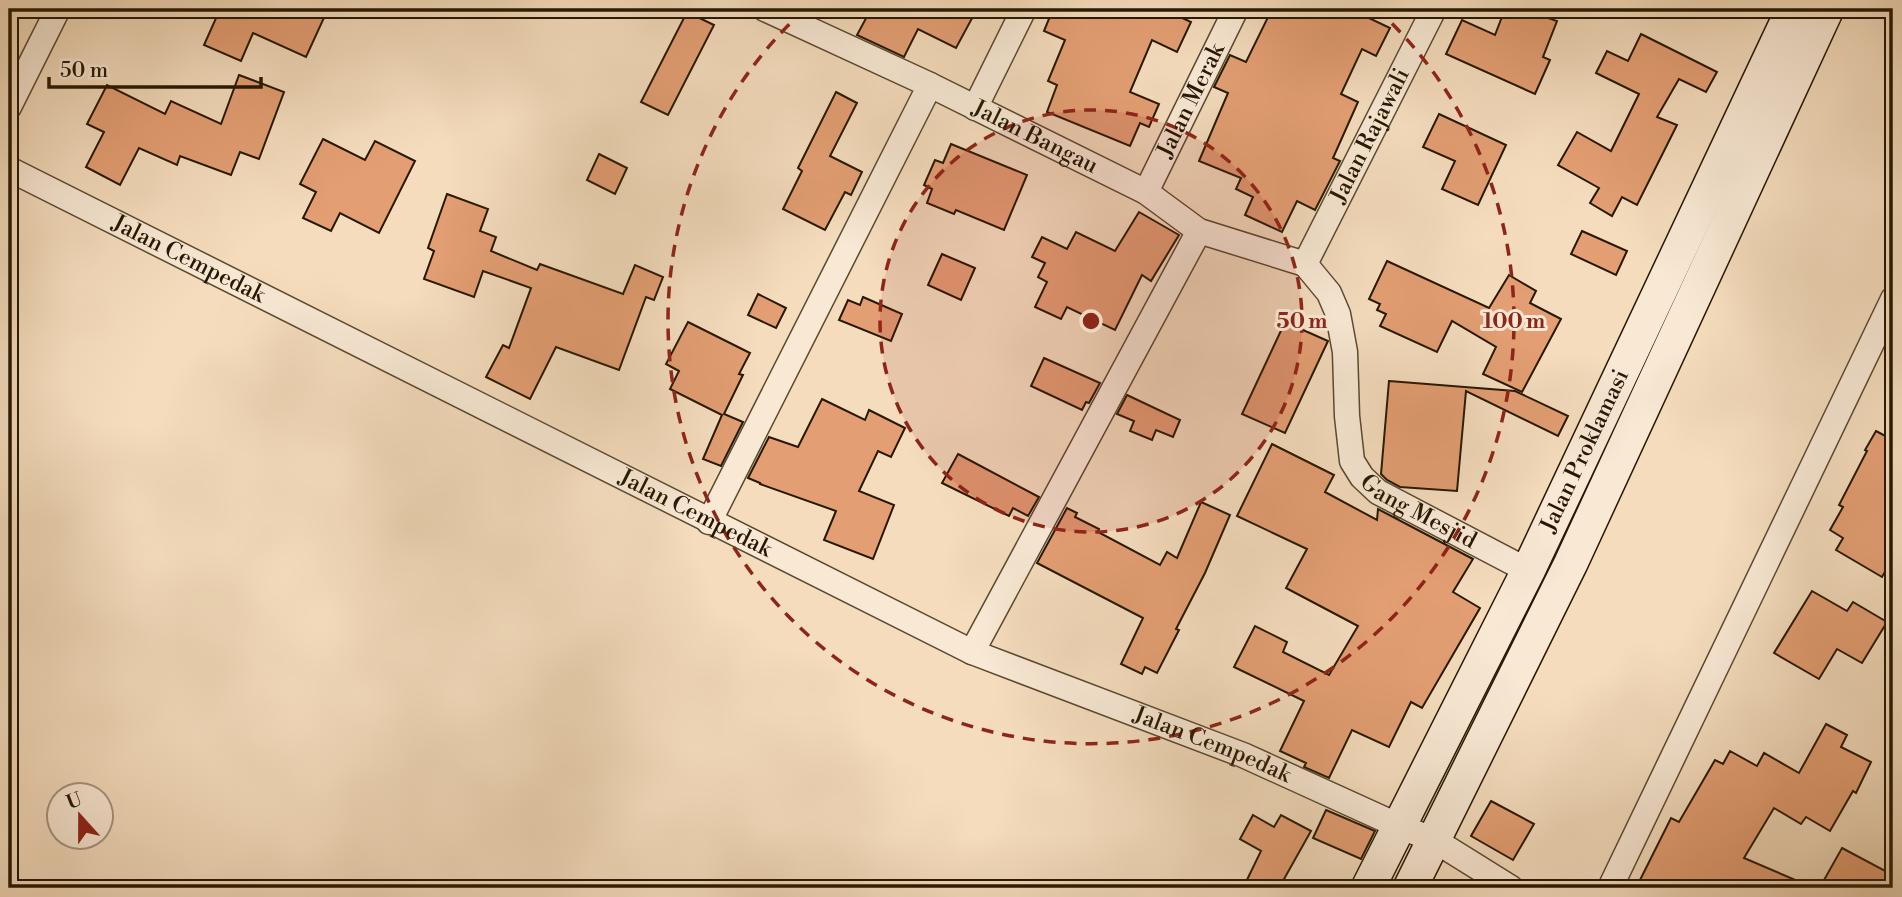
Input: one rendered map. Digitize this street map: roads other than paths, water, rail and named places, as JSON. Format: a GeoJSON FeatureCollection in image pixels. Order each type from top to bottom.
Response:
{"type":"FeatureCollection","features":[{"type":"Feature","properties":{"kind":"street"},"geometry":{"type":"LineString","coordinates":[[9,107],[58,9]]}},
{"type":"Feature","properties":{"kind":"street","name":"Jalan Bangau"},"geometry":{"type":"LineString","coordinates":[[765,9],[809,18],[930,85],[1146,192],[1199,231],[1305,264]]}},
{"type":"Feature","properties":{"kind":"street"},"geometry":{"type":"LineString","coordinates":[[975,108],[1024,9]]}},
{"type":"Feature","properties":{"kind":"street","name":"Jalan Merak"},"geometry":{"type":"LineString","coordinates":[[1146,192],[1236,9]]}},
{"type":"Feature","properties":{"kind":"street","name":"Jalan Rajawali"},"geometry":{"type":"LineString","coordinates":[[1305,264],[1434,9]]}},
{"type":"Feature","properties":{"kind":"street","name":"Jalan Proklamasi"},"geometry":{"type":"LineString","coordinates":[[1368,888],[1529,569],[1793,9]]}},
{"type":"Feature","properties":{"kind":"street","name":"Jalan Proklamasi"},"geometry":{"type":"LineString","coordinates":[[1410,888],[1572,563],[1828,9]]}},
{"type":"Feature","properties":{"kind":"street"},"geometry":{"type":"LineString","coordinates":[[709,522],[930,85]]}},
{"type":"Feature","properties":{"kind":"street","name":"Jalan Cempedak"},"geometry":{"type":"LineString","coordinates":[[9,169],[972,652],[1242,755],[1434,840],[1511,888]]}},
{"type":"Feature","properties":{"kind":"street"},"geometry":{"type":"LineString","coordinates":[[972,652],[1199,231]]}},
{"type":"Feature","properties":{"kind":"street","name":"Gang Mesjid"},"geometry":{"type":"LineString","coordinates":[[1305,264],[1329,293],[1338,314],[1345,352],[1347,416],[1352,461],[1362,477],[1378,492],[1529,569]]}},
{"type":"Feature","properties":{"kind":"street"},"geometry":{"type":"LineString","coordinates":[[1610,888],[1893,299]]}}]}
